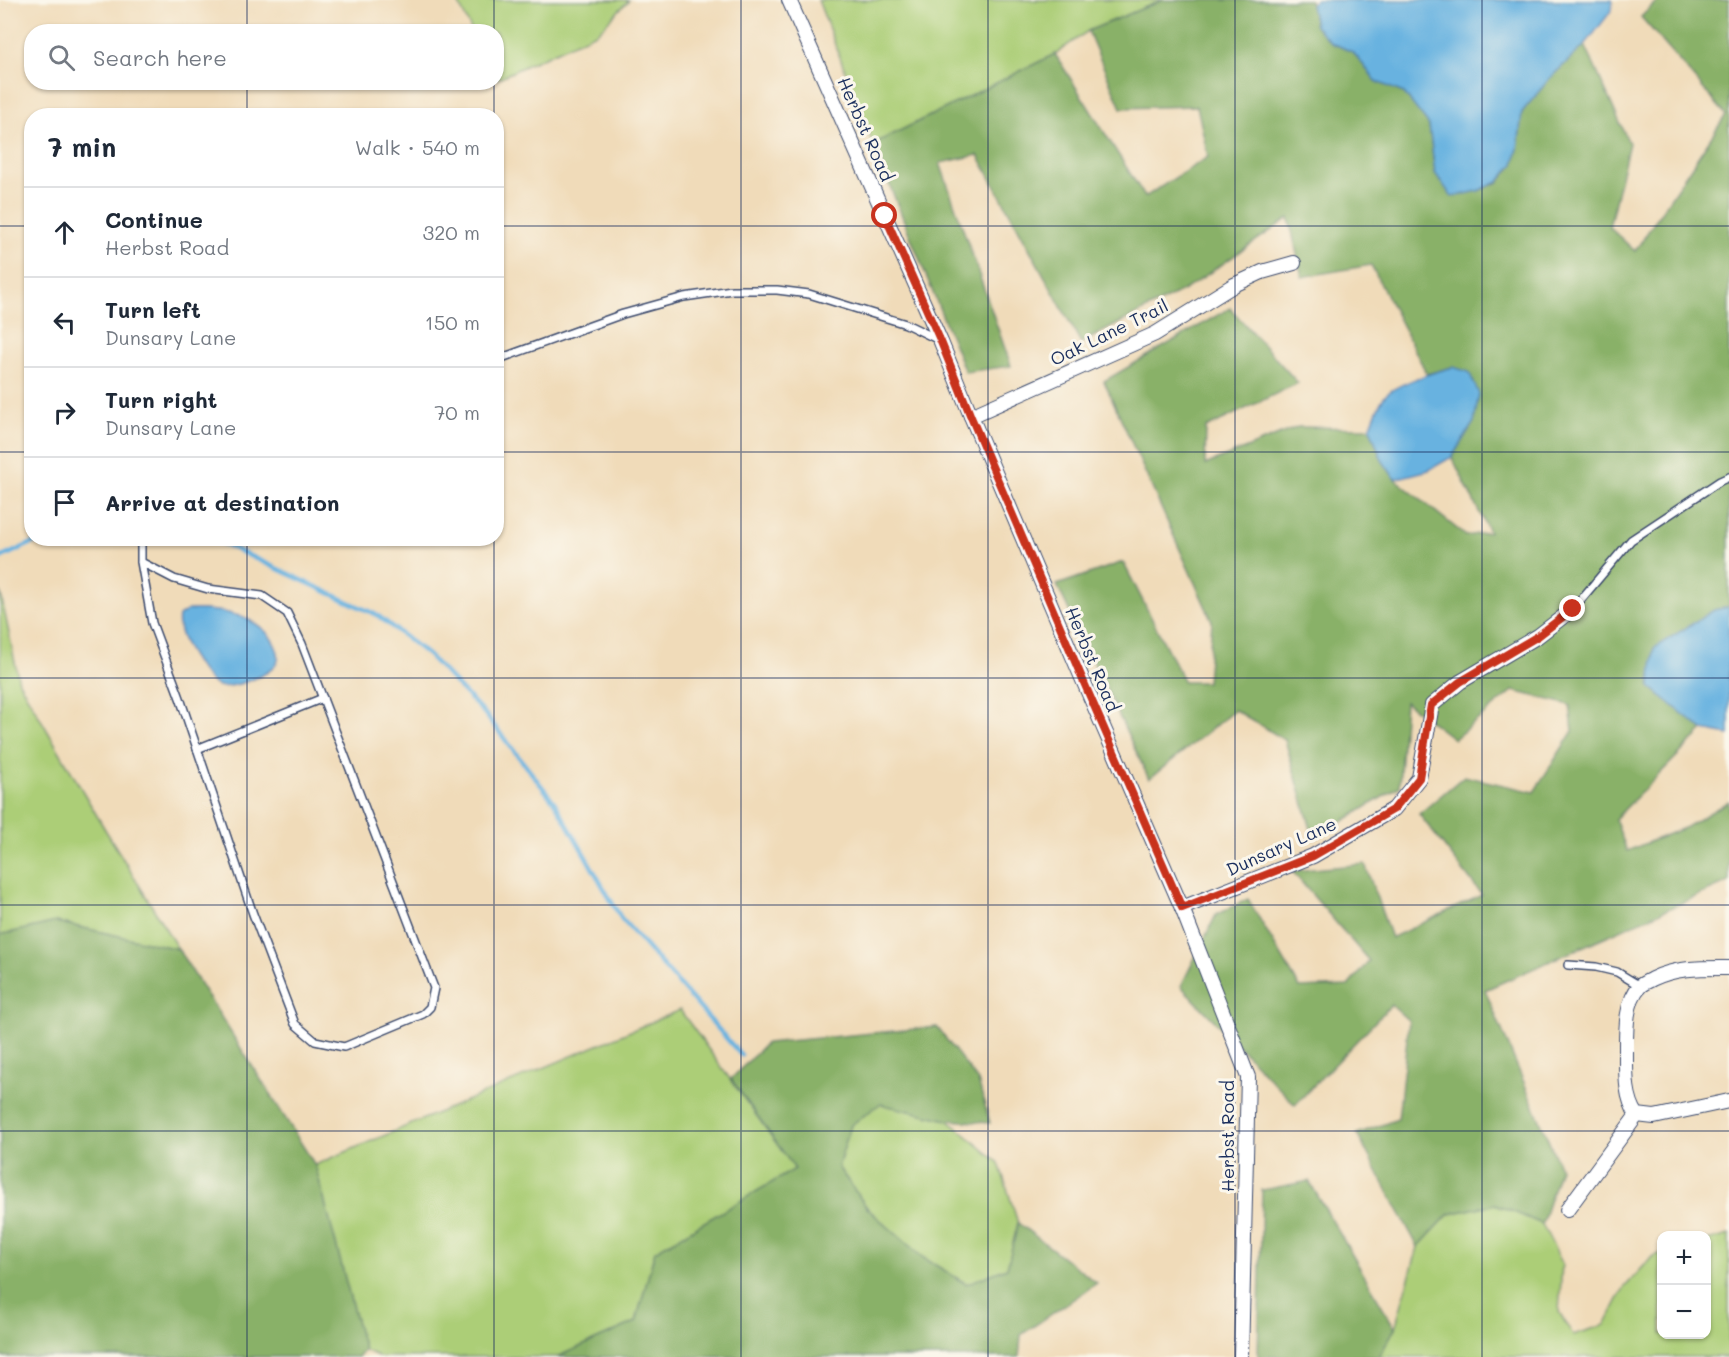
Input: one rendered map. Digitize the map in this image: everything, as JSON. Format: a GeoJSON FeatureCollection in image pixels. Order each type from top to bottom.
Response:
{"type":"FeatureCollection","features":[{"type":"Feature","properties":{"kind":"street","name":"Herbst Road"},"geometry":{"type":"LineString","coordinates":[[789,0],[941,342],[1082,678],[1182,908],[1248,1077],[1241,1357]]}},
{"type":"Feature","properties":{"kind":"street","name":"Oak Lane Trail"},"geometry":{"type":"LineString","coordinates":[[971,417],[1155,334],[1234,285],[1262,272],[1294,263]]}},
{"type":"Feature","properties":{"kind":"street","name":"Dunsary Lane"},"geometry":{"type":"LineString","coordinates":[[1182,908],[1313,856],[1394,809],[1419,778],[1431,705],[1460,682],[1538,636],[1573,609]]}},
{"type":"Feature","properties":{"kind":"street"},"geometry":{"type":"LineString","coordinates":[[1729,968],[1678,970],[1640,986],[1632,1001],[1626,1022],[1626,1073],[1631,1106],[1637,1115],[1654,1117],[1729,1101]]}},
{"type":"Feature","properties":{"kind":"street"},"geometry":{"type":"LineString","coordinates":[[1567,1210],[1637,1115]]}},
{"type":"Feature","properties":{"kind":"lane"},"geometry":{"type":"LineString","coordinates":[[504,357],[622,314],[684,297],[732,290],[777,290],[809,294],[906,324],[941,342]]}},
{"type":"Feature","properties":{"kind":"lane"},"geometry":{"type":"LineString","coordinates":[[1573,609],[1630,540],[1729,477]]}},
{"type":"Feature","properties":{"kind":"lane"},"geometry":{"type":"LineString","coordinates":[[141,546],[141,562],[152,623],[253,914],[295,1024],[315,1041],[344,1047],[423,1014],[430,1007],[434,988],[302,644],[287,613],[262,596],[208,589],[174,579],[141,562]]}},
{"type":"Feature","properties":{"kind":"lane"},"geometry":{"type":"LineString","coordinates":[[197,749],[323,698]]}},
{"type":"Feature","properties":{"kind":"lane"},"geometry":{"type":"LineString","coordinates":[[1568,965],[1596,967],[1617,972],[1640,986]]}},
{"type":"Feature","properties":{"kind":"green space"},"geometry":{"type":"Polygon","coordinates":[[[457,0],[629,0],[598,32],[504,76],[504,24],[469,24],[457,0]]]}},
{"type":"Feature","properties":{"kind":"green space"},"geometry":{"type":"Polygon","coordinates":[[[818,0],[1163,0],[1088,31],[1055,54],[873,144],[818,0]]]}},
{"type":"Feature","properties":{"kind":"green space"},"geometry":{"type":"Polygon","coordinates":[[[1163,0],[1310,0],[1315,26],[1332,43],[1353,52],[1377,82],[1404,93],[1429,125],[1435,173],[1478,191],[1499,182],[1514,164],[1522,112],[1550,78],[1585,45],[1629,143],[1609,227],[1635,251],[1726,115],[1641,17],[1658,0],[1729,0],[1729,607],[1714,610],[1650,687],[1703,730],[1615,819],[1627,851],[1686,827],[1729,801],[1729,882],[1485,990],[1560,1168],[1542,1224],[1495,1204],[1449,1214],[1418,1247],[1357,1134],[1398,1119],[1409,1021],[1391,1005],[1295,1105],[1181,986],[1216,915],[1248,899],[1300,988],[1348,986],[1369,961],[1292,871],[1365,864],[1391,938],[1482,895],[1419,814],[1464,776],[1534,792],[1573,731],[1570,705],[1513,691],[1454,739],[1405,702],[1399,787],[1314,839],[1285,740],[1235,710],[1149,779],[1057,585],[1123,562],[1184,682],[1207,682],[1212,621],[1104,381],[1230,308],[1298,383],[1206,428],[1205,465],[1298,427],[1370,428],[1382,460],[1395,479],[1466,536],[1489,532],[1452,457],[1474,422],[1453,367],[1427,374],[1371,265],[1302,277],[1289,218],[1186,289],[1081,343],[978,155],[940,163],[1011,366],[965,372],[873,144],[1055,54],[1145,197],[1208,157],[1197,106],[1121,108],[1088,31],[1163,0]]]}},
{"type":"Feature","properties":{"kind":"green space"},"geometry":{"type":"Polygon","coordinates":[[[0,590],[19,682],[178,949],[56,922],[0,935],[0,590]]]}},
{"type":"Feature","properties":{"kind":"green space"},"geometry":{"type":"Polygon","coordinates":[[[56,922],[178,949],[315,1165],[364,1350],[358,1357],[0,1357],[0,935],[56,922]]]}},
{"type":"Feature","properties":{"kind":"green space"},"geometry":{"type":"Polygon","coordinates":[[[680,1010],[795,1169],[655,1251],[636,1322],[557,1357],[380,1357],[364,1350],[315,1165],[680,1010]]]}},
{"type":"Feature","properties":{"kind":"green space"},"geometry":{"type":"Polygon","coordinates":[[[937,1027],[978,1081],[990,1123],[948,1120],[880,1104],[851,1125],[838,1167],[868,1209],[922,1257],[966,1284],[1007,1268],[1018,1223],[1097,1283],[1021,1335],[1019,1357],[557,1357],[636,1322],[655,1251],[795,1169],[731,1079],[766,1043],[937,1027]]]}},
{"type":"Feature","properties":{"kind":"green space"},"geometry":{"type":"Polygon","coordinates":[[[880,1104],[948,1120],[999,1163],[1018,1223],[1007,1268],[967,1284],[922,1257],[868,1209],[838,1167],[851,1125],[880,1104]]]}},
{"type":"Feature","properties":{"kind":"green space"},"geometry":{"type":"Polygon","coordinates":[[[1309,1181],[1395,1328],[1379,1357],[1258,1357],[1262,1190],[1309,1181]]]}},
{"type":"Feature","properties":{"kind":"green space"},"geometry":{"type":"Polygon","coordinates":[[[1495,1204],[1542,1224],[1562,1263],[1559,1312],[1573,1335],[1605,1325],[1624,1288],[1657,1254],[1657,1339],[1711,1339],[1711,1240],[1729,1235],[1729,1357],[1379,1357],[1395,1328],[1418,1247],[1449,1214],[1495,1204]]]}},
{"type":"Feature","properties":{"kind":"water"},"geometry":{"type":"Polygon","coordinates":[[[1315,0],[1612,0],[1612,10],[1585,45],[1550,78],[1522,112],[1514,164],[1498,182],[1478,191],[1452,197],[1435,173],[1429,125],[1404,93],[1377,82],[1353,52],[1332,43],[1315,26],[1311,4],[1315,0]]]}},
{"type":"Feature","properties":{"kind":"water"},"geometry":{"type":"Polygon","coordinates":[[[1453,367],[1469,372],[1479,394],[1474,422],[1452,457],[1429,470],[1395,479],[1382,460],[1370,428],[1380,404],[1389,392],[1397,387],[1453,367]]]}},
{"type":"Feature","properties":{"kind":"water"},"geometry":{"type":"Polygon","coordinates":[[[1729,607],[1729,735],[1703,730],[1650,687],[1654,648],[1714,610],[1729,607]]]}},
{"type":"Feature","properties":{"kind":"water"},"geometry":{"type":"Polygon","coordinates":[[[188,610],[226,612],[261,627],[270,636],[277,650],[278,660],[269,671],[252,680],[232,686],[218,686],[209,679],[186,647],[179,628],[179,616],[188,610]]]}},
{"type":"Feature","properties":{"kind":"waterway"},"geometry":{"type":"LineString","coordinates":[[0,558],[26,546]]}},
{"type":"Feature","properties":{"kind":"waterway"},"geometry":{"type":"LineString","coordinates":[[228,546],[377,615],[428,655],[485,714],[555,803],[621,918],[741,1055]]}},
{"type":"Feature","properties":{"kind":"route"},"geometry":{"type":"LineString","coordinates":[[885,216],[1182,908],[1313,856],[1394,809],[1419,778],[1431,705],[1460,682],[1538,636],[1573,609]]}}]}
